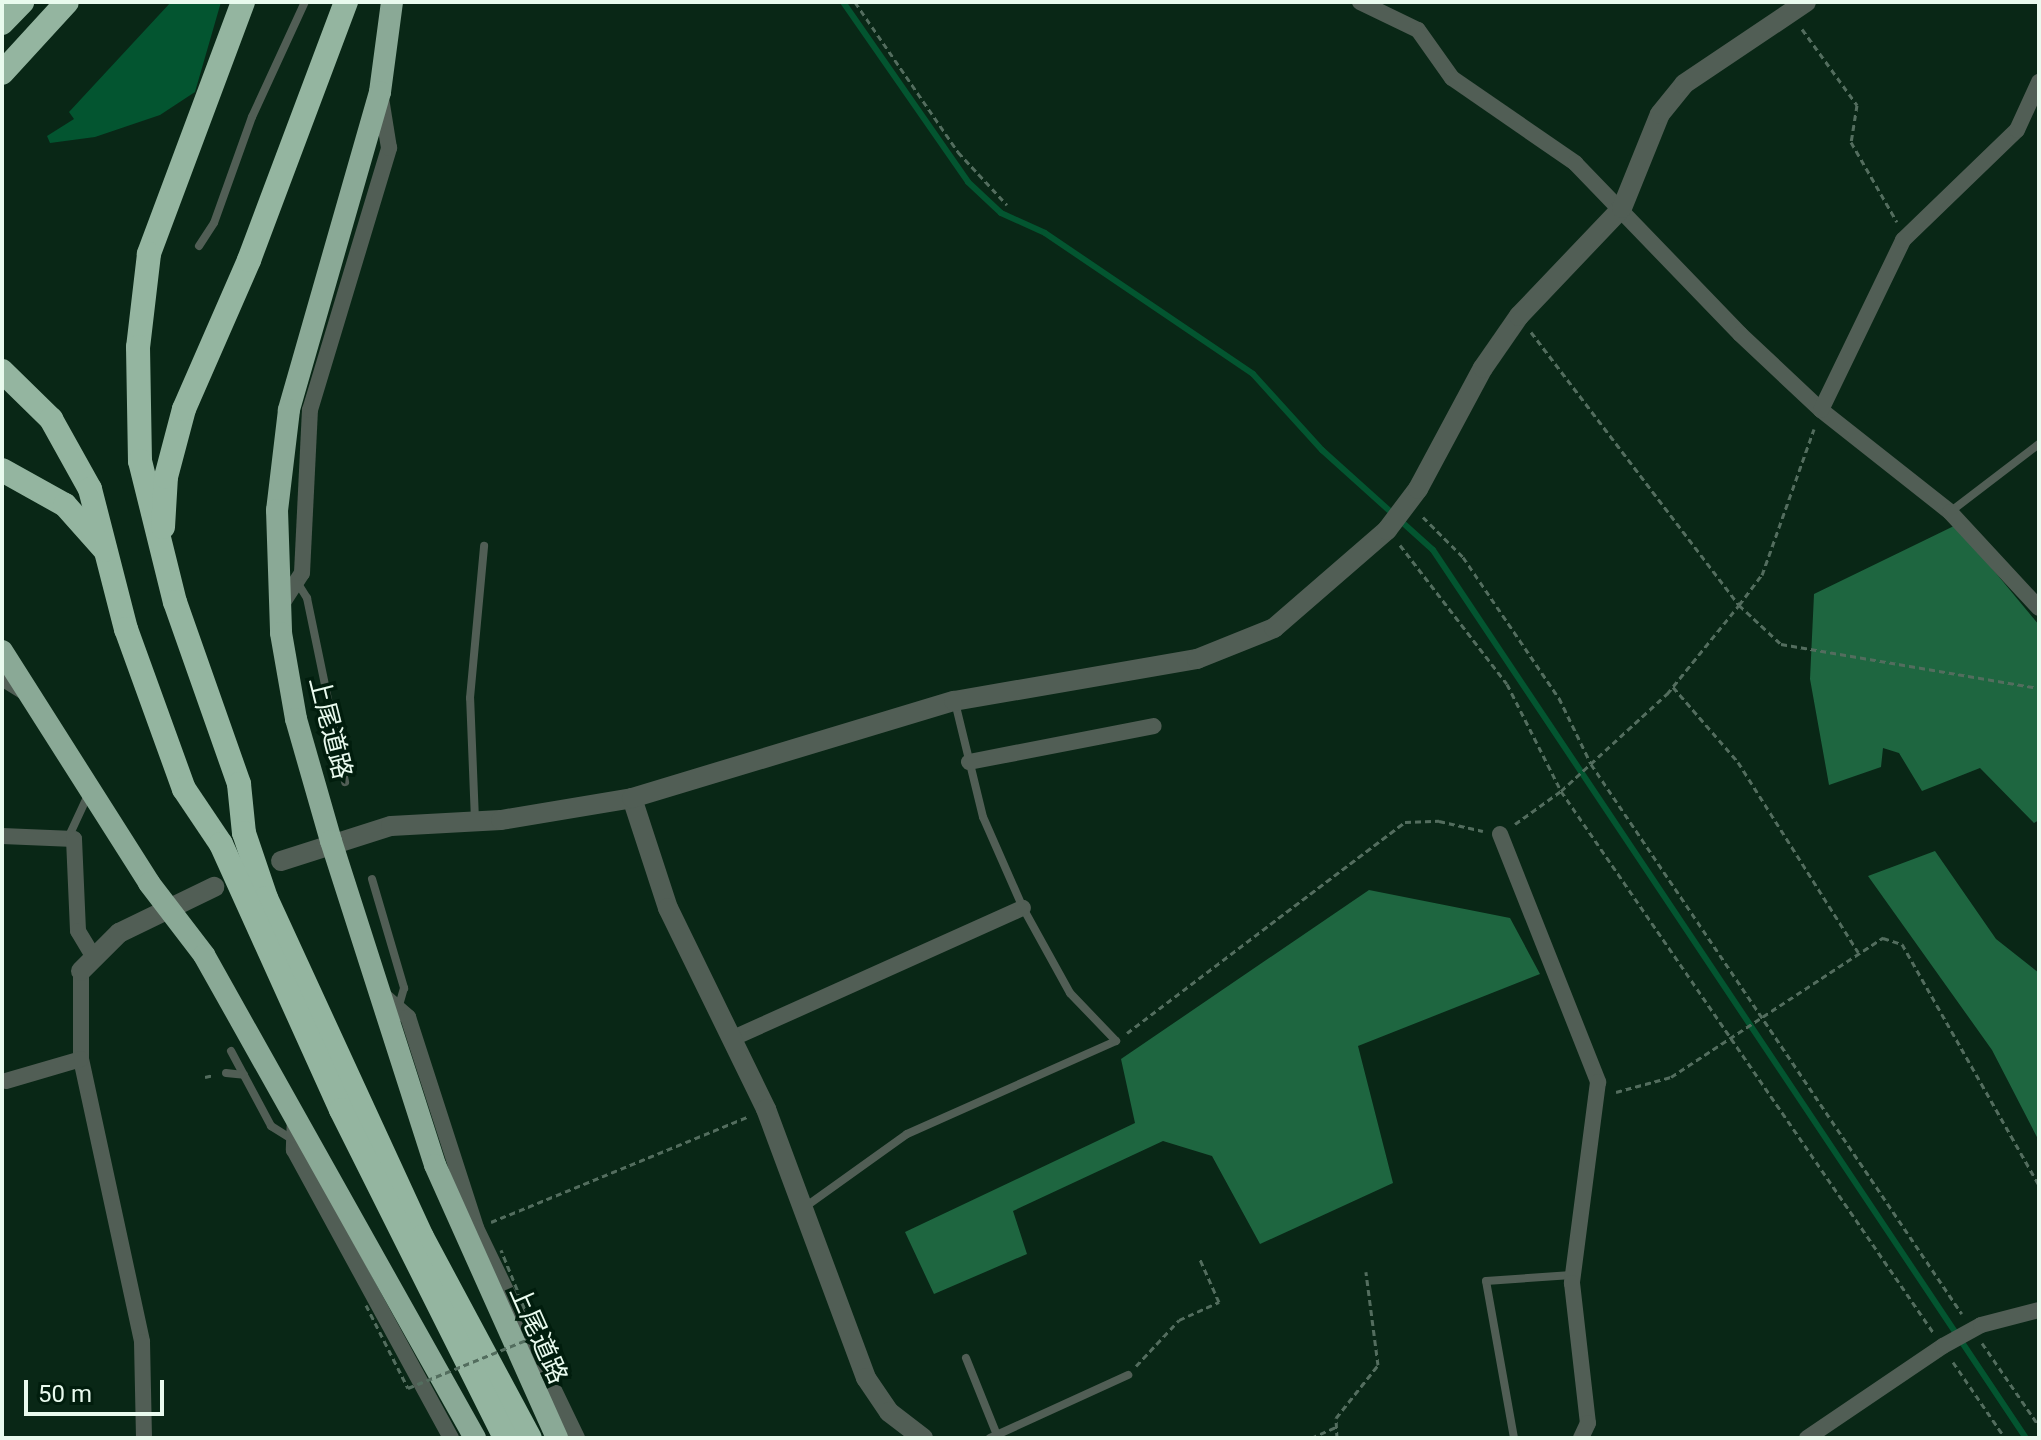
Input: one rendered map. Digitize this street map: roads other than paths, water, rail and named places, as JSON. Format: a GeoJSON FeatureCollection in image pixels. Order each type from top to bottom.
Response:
{"type":"FeatureCollection","features":[{"type":"Feature","properties":{"kind":"highway"},"geometry":{"type":"LineString","coordinates":[[2,23],[22,2]]}},
{"type":"Feature","properties":{"kind":"highway"},"geometry":{"type":"LineString","coordinates":[[2,73],[67,2]]}},
{"type":"Feature","properties":{"kind":"highway"},"geometry":{"type":"LineString","coordinates":[[243,2],[162,210],[140,312],[140,461],[162,546],[239,784],[244,833],[266,898],[422,1237],[530,1438]]}},
{"type":"Feature","properties":{"kind":"highway"},"geometry":{"type":"LineString","coordinates":[[162,546],[166,477],[184,409],[249,260],[306,100],[346,2]]}},
{"type":"Feature","properties":{"kind":"highway","name":"上尾道路"},"geometry":{"type":"LineString","coordinates":[[392,2],[380,92],[289,410],[277,510],[280,607],[296,719],[377,990],[460,1229],[557,1438]]}},
{"type":"Feature","properties":{"kind":"highway"},"geometry":{"type":"LineString","coordinates":[[2,371],[64,440],[90,489],[115,566],[126,629],[184,789],[221,844],[341,1110],[505,1438]]}},
{"type":"Feature","properties":{"kind":"highway"},"geometry":{"type":"LineString","coordinates":[[2,470],[65,505],[115,566]]}},
{"type":"Feature","properties":{"kind":"highway"},"geometry":{"type":"LineString","coordinates":[[2,651],[89,793],[204,955],[475,1438]]}},
{"type":"Feature","properties":{"kind":"street"},"geometry":{"type":"LineString","coordinates":[[1360,2],[1418,30],[1452,78],[1575,163],[1821,410],[1950,512],[2039,608]]}},
{"type":"Feature","properties":{"kind":"street"},"geometry":{"type":"LineString","coordinates":[[281,861],[331,841],[391,826],[568,812],[632,798],[954,701],[1197,659],[1274,628],[1387,530],[1408,502],[1519,316],[1622,208],[1660,114],[1684,84],[1798,7]]}},
{"type":"Feature","properties":{"kind":"street"},"geometry":{"type":"LineString","coordinates":[[1821,410],[1906,237],[2017,130],[2039,82]]}},
{"type":"Feature","properties":{"kind":"street"},"geometry":{"type":"LineString","coordinates":[[280,607],[297,581],[310,410],[389,148],[380,92]]}},
{"type":"Feature","properties":{"kind":"street"},"geometry":{"type":"LineString","coordinates":[[2,678],[31,696]]}},
{"type":"Feature","properties":{"kind":"street"},"geometry":{"type":"LineString","coordinates":[[969,762],[1154,726]]}},
{"type":"Feature","properties":{"kind":"street"},"geometry":{"type":"LineString","coordinates":[[632,798],[674,922],[766,1109],[805,1207],[866,1378],[909,1434]]}},
{"type":"Feature","properties":{"kind":"street"},"geometry":{"type":"LineString","coordinates":[[1500,834],[1598,1082],[1572,1275],[1588,1423],[1581,1438]]}},
{"type":"Feature","properties":{"kind":"street"},"geometry":{"type":"LineString","coordinates":[[2,836],[69,836],[79,852],[78,931],[87,962],[81,1059],[142,1342],[144,1438]]}},
{"type":"Feature","properties":{"kind":"street"},"geometry":{"type":"LineString","coordinates":[[87,962],[168,907],[214,887]]}},
{"type":"Feature","properties":{"kind":"street"},"geometry":{"type":"LineString","coordinates":[[731,1039],[1023,908]]}},
{"type":"Feature","properties":{"kind":"street"},"geometry":{"type":"LineString","coordinates":[[377,990],[399,1006],[476,1228],[577,1438]]}},
{"type":"Feature","properties":{"kind":"street"},"geometry":{"type":"LineString","coordinates":[[6,1081],[81,1059]]}},
{"type":"Feature","properties":{"kind":"street"},"geometry":{"type":"LineString","coordinates":[[295,1115],[293,1140],[451,1438]]}},
{"type":"Feature","properties":{"kind":"street"},"geometry":{"type":"LineString","coordinates":[[1807,1438],[1943,1346],[1973,1330],[2039,1310]]}},
{"type":"Feature","properties":{"kind":"lane"},"geometry":{"type":"LineString","coordinates":[[199,246],[214,223],[252,117],[305,2]]}},
{"type":"Feature","properties":{"kind":"lane"},"geometry":{"type":"LineString","coordinates":[[1950,512],[2039,444]]}},
{"type":"Feature","properties":{"kind":"lane"},"geometry":{"type":"LineString","coordinates":[[475,821],[470,698],[484,546]]}},
{"type":"Feature","properties":{"kind":"lane"},"geometry":{"type":"LineString","coordinates":[[297,581],[307,598],[345,782]]}},
{"type":"Feature","properties":{"kind":"lane"},"geometry":{"type":"LineString","coordinates":[[805,1207],[907,1134],[1116,1041],[1070,993],[1023,908],[983,817],[954,701]]}},
{"type":"Feature","properties":{"kind":"lane"},"geometry":{"type":"LineString","coordinates":[[69,836],[89,793]]}},
{"type":"Feature","properties":{"kind":"lane"},"geometry":{"type":"LineString","coordinates":[[372,879],[404,988],[399,1006]]}},
{"type":"Feature","properties":{"kind":"lane"},"geometry":{"type":"LineString","coordinates":[[231,1051],[271,1126],[293,1140]]}},
{"type":"Feature","properties":{"kind":"lane"},"geometry":{"type":"LineString","coordinates":[[226,1073],[244,1075]]}},
{"type":"Feature","properties":{"kind":"lane"},"geometry":{"type":"LineString","coordinates":[[1514,1438],[1486,1281],[1572,1275]]}},
{"type":"Feature","properties":{"kind":"lane"},"geometry":{"type":"LineString","coordinates":[[966,1358],[993,1436],[1128,1375]]}},
{"type":"Feature","properties":{"kind":"waterway"},"geometry":{"type":"LineString","coordinates":[[843,2],[968,182],[1001,213],[1045,233],[1253,374],[1322,450],[1433,550],[2026,1438]]}}]}
